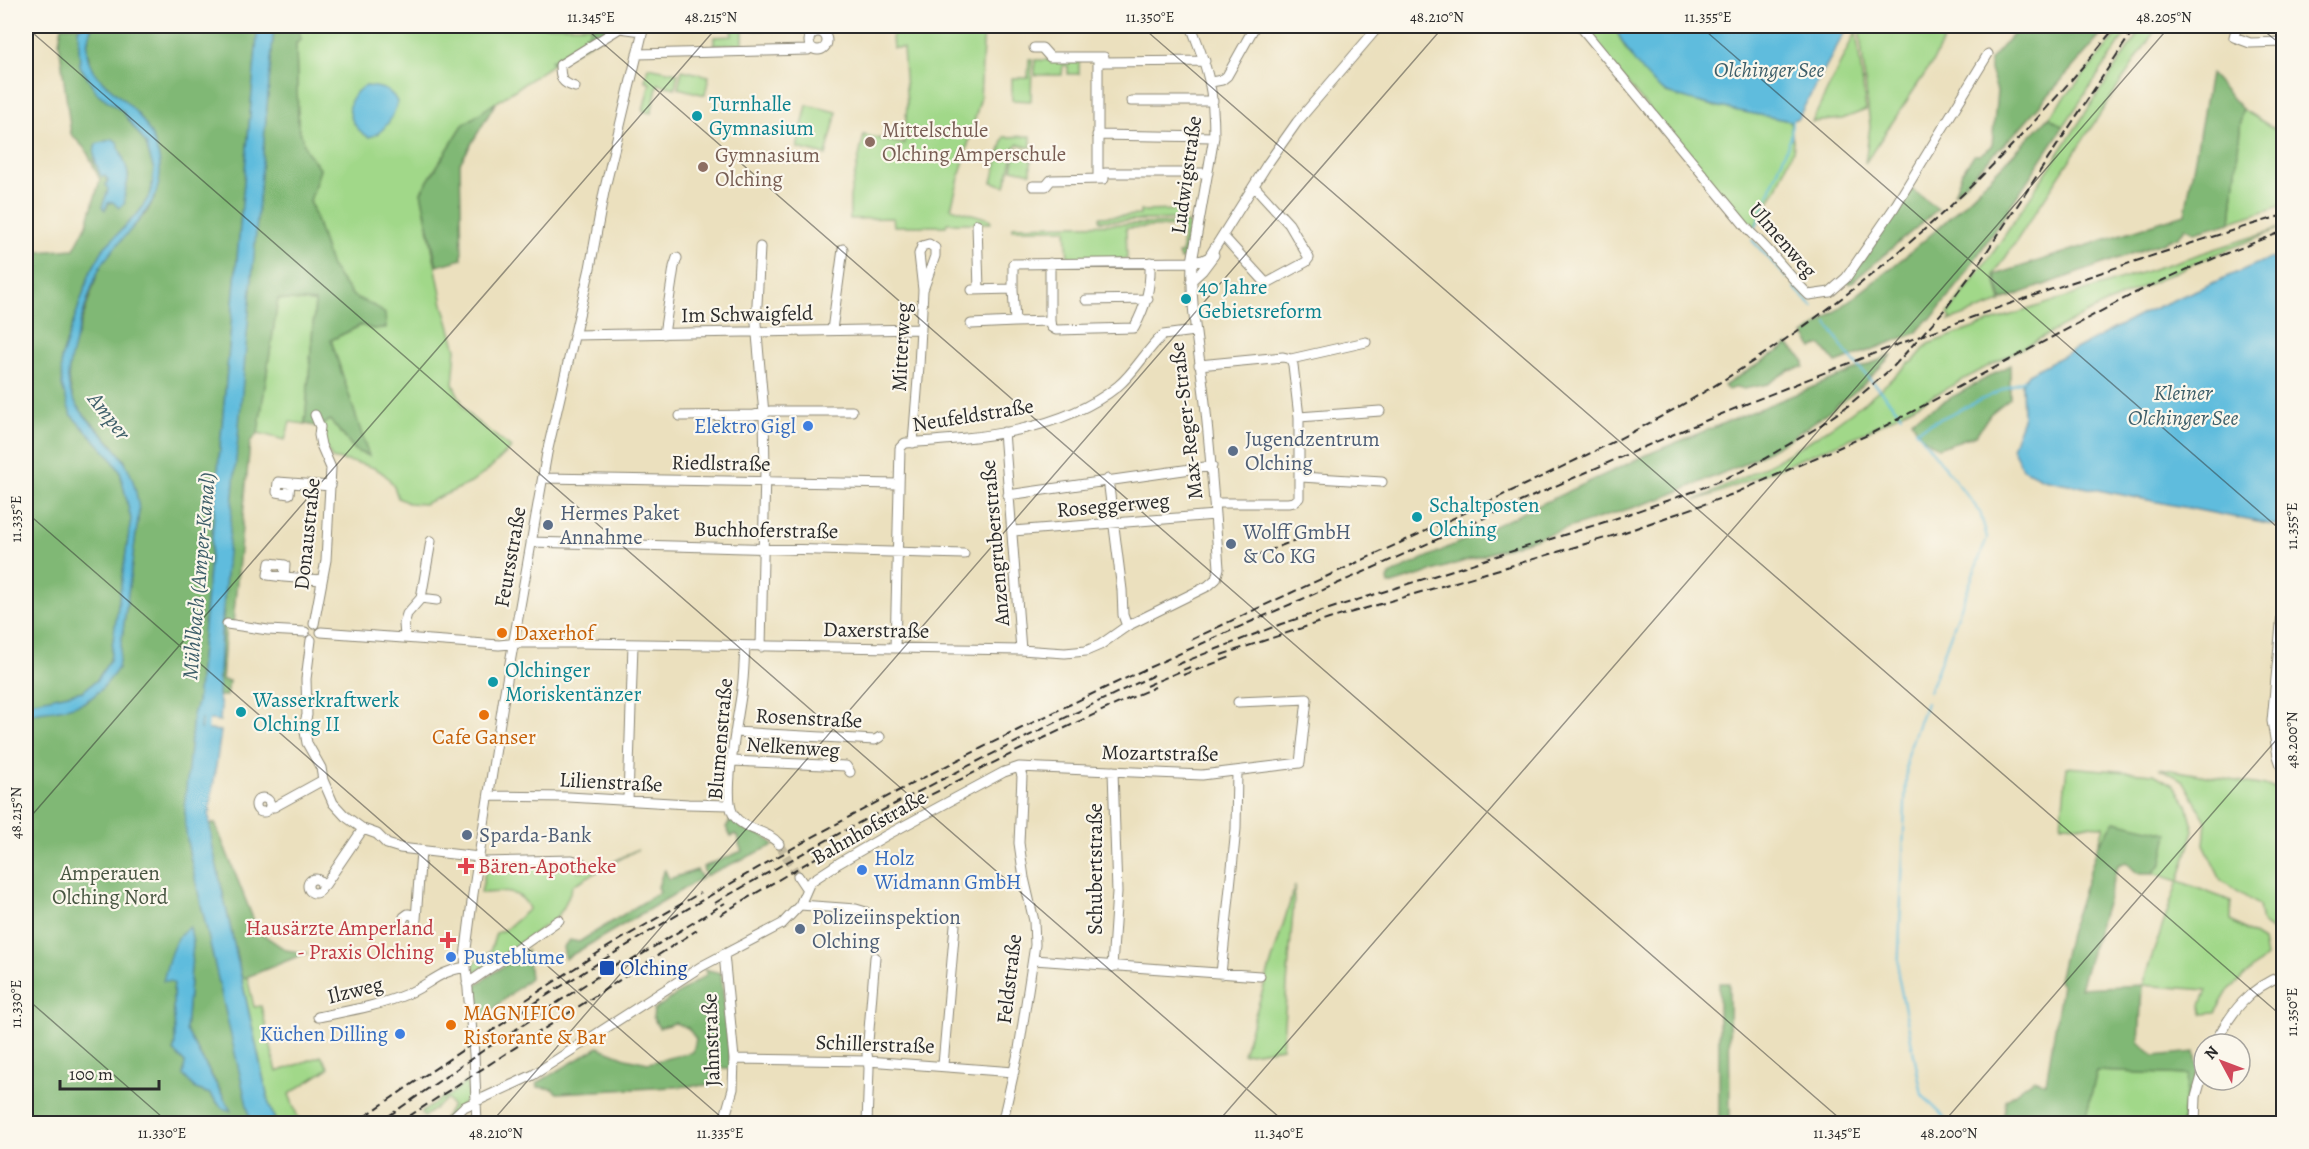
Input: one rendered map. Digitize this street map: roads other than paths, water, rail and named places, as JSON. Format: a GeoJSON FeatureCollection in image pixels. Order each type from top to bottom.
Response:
{"type":"FeatureCollection","features":[{"type":"Feature","properties":{"kind":"street","name":"Ludwigstraße"},"geometry":{"type":"LineString","coordinates":[[1191,26],[1205,62],[1214,101],[1214,137],[1192,262]]}},
{"type":"Feature","properties":{"kind":"street"},"geometry":{"type":"LineString","coordinates":[[1211,82],[1222,80],[1227,76],[1256,26]]}},
{"type":"Feature","properties":{"kind":"street"},"geometry":{"type":"LineString","coordinates":[[1191,281],[1210,261],[1216,247],[1254,186],[1297,122],[1379,26]]}},
{"type":"Feature","properties":{"kind":"street","name":"Ulmenweg"},"geometry":{"type":"LineString","coordinates":[[1580,26],[1751,233],[1809,296],[1830,292],[1846,278],[1894,208],[1988,54]]}},
{"type":"Feature","properties":{"kind":"street"},"geometry":{"type":"LineString","coordinates":[[2237,26],[2234,36],[2250,43],[2283,42]]}},
{"type":"Feature","properties":{"kind":"street"},"geometry":{"type":"LineString","coordinates":[[575,87],[565,84],[562,80],[560,65],[576,53],[603,40],[611,32],[620,28],[643,28]]}},
{"type":"Feature","properties":{"kind":"street","name":"Feursstraße"},"geometry":{"type":"LineString","coordinates":[[477,1124],[474,1054],[465,967],[466,942],[482,860],[489,796],[513,644],[543,478],[604,192],[643,28]]}},
{"type":"Feature","properties":{"kind":"street"},"geometry":{"type":"LineString","coordinates":[[637,54],[808,50],[811,47]]}},
{"type":"Feature","properties":{"kind":"street"},"geometry":{"type":"LineString","coordinates":[[1034,48],[1042,48],[1050,57],[1100,57]]}},
{"type":"Feature","properties":{"kind":"street"},"geometry":{"type":"LineString","coordinates":[[1100,57],[1104,62],[1205,62]]}},
{"type":"Feature","properties":{"kind":"street"},"geometry":{"type":"LineString","coordinates":[[1100,57],[1098,135],[1100,178]]}},
{"type":"Feature","properties":{"kind":"street"},"geometry":{"type":"LineString","coordinates":[[1131,101],[1214,101]]}},
{"type":"Feature","properties":{"kind":"street"},"geometry":{"type":"LineString","coordinates":[[1098,135],[1214,137]]}},
{"type":"Feature","properties":{"kind":"street"},"geometry":{"type":"LineString","coordinates":[[1033,186],[1046,186],[1051,180],[1118,179],[1122,174],[1208,173]]}},
{"type":"Feature","properties":{"kind":"street"},"geometry":{"type":"LineString","coordinates":[[1223,236],[1264,282],[1269,282],[1306,262],[1309,258],[1289,224],[1254,186]]}},
{"type":"Feature","properties":{"kind":"street"},"geometry":{"type":"LineString","coordinates":[[977,224],[975,290],[1013,289]]}},
{"type":"Feature","properties":{"kind":"street"},"geometry":{"type":"LineString","coordinates":[[760,247],[757,332],[764,414],[765,482],[761,647]]}},
{"type":"Feature","properties":{"kind":"street"},"geometry":{"type":"LineString","coordinates":[[1015,322],[1013,264],[1192,262],[1203,260],[1216,247]]}},
{"type":"Feature","properties":{"kind":"street"},"geometry":{"type":"LineString","coordinates":[[832,330],[843,249]]}},
{"type":"Feature","properties":{"kind":"street"},"geometry":{"type":"LineString","coordinates":[[664,334],[677,258]]}},
{"type":"Feature","properties":{"kind":"street"},"geometry":{"type":"LineString","coordinates":[[1050,263],[1050,321],[1056,330],[1134,328],[1148,299],[1151,283],[1150,262]]}},
{"type":"Feature","properties":{"kind":"street","name":"Max-Reger-Straße"},"geometry":{"type":"LineString","coordinates":[[1192,262],[1194,330],[1212,466],[1219,568],[1217,576]]}},
{"type":"Feature","properties":{"kind":"street","name":"Mitterweg"},"geometry":{"type":"LineString","coordinates":[[895,648],[900,448],[909,443],[923,290]]}},
{"type":"Feature","properties":{"kind":"street"},"geometry":{"type":"LineString","coordinates":[[1086,300],[1148,299]]}},
{"type":"Feature","properties":{"kind":"street"},"geometry":{"type":"LineString","coordinates":[[971,324],[1050,321]]}},
{"type":"Feature","properties":{"kind":"street","name":"Im Schwaigfeld"},"geometry":{"type":"LineString","coordinates":[[575,335],[921,329]]}},
{"type":"Feature","properties":{"kind":"street","name":"Neufeldstraße"},"geometry":{"type":"LineString","coordinates":[[909,443],[1004,432],[1046,422],[1095,402],[1131,375],[1163,335],[1194,330]]}},
{"type":"Feature","properties":{"kind":"street"},"geometry":{"type":"LineString","coordinates":[[1199,365],[1283,357],[1291,359],[1366,342]]}},
{"type":"Feature","properties":{"kind":"street"},"geometry":{"type":"LineString","coordinates":[[1214,503],[1294,502],[1299,498],[1299,417],[1291,359]]}},
{"type":"Feature","properties":{"kind":"street"},"geometry":{"type":"LineString","coordinates":[[680,416],[754,416],[770,411],[852,411]]}},
{"type":"Feature","properties":{"kind":"street"},"geometry":{"type":"LineString","coordinates":[[1299,417],[1380,411]]}},
{"type":"Feature","properties":{"kind":"street","name":"Donaustraße"},"geometry":{"type":"LineString","coordinates":[[314,624],[326,560],[331,486],[331,468],[321,445],[318,435],[320,427],[315,415]]}},
{"type":"Feature","properties":{"kind":"street","name":"Anzengruberstraße"},"geometry":{"type":"LineString","coordinates":[[1004,432],[1021,650]]}},
{"type":"Feature","properties":{"kind":"street"},"geometry":{"type":"LineString","coordinates":[[1008,495],[1212,466]]}},
{"type":"Feature","properties":{"kind":"street"},"geometry":{"type":"LineString","coordinates":[[1300,477],[1382,482]]}},
{"type":"Feature","properties":{"kind":"street","name":"Riedlstraße"},"geometry":{"type":"LineString","coordinates":[[543,478],[899,484]]}},
{"type":"Feature","properties":{"kind":"street"},"geometry":{"type":"LineString","coordinates":[[1108,480],[1123,615],[1127,626]]}},
{"type":"Feature","properties":{"kind":"street"},"geometry":{"type":"LineString","coordinates":[[290,483],[331,486]]}},
{"type":"Feature","properties":{"kind":"street","name":"Roseggerweg"},"geometry":{"type":"LineString","coordinates":[[1013,531],[1215,515]]}},
{"type":"Feature","properties":{"kind":"street"},"geometry":{"type":"LineString","coordinates":[[405,638],[404,624],[407,614],[421,598],[431,541]]}},
{"type":"Feature","properties":{"kind":"street","name":"Buchhoferstraße"},"geometry":{"type":"LineString","coordinates":[[531,542],[897,550],[964,554]]}},
{"type":"Feature","properties":{"kind":"street","name":"Daxerstraße"},"geometry":{"type":"LineString","coordinates":[[321,632],[496,645],[633,644],[1021,650],[1065,653],[1086,651],[1100,645],[1127,626],[1208,586],[1217,576]]}},
{"type":"Feature","properties":{"kind":"street"},"geometry":{"type":"LineString","coordinates":[[284,577],[321,580]]}},
{"type":"Feature","properties":{"kind":"street"},"geometry":{"type":"LineString","coordinates":[[2283,592],[2272,721],[2283,774]]}},
{"type":"Feature","properties":{"kind":"street"},"geometry":{"type":"LineString","coordinates":[[421,598],[436,600]]}},
{"type":"Feature","properties":{"kind":"street"},"geometry":{"type":"LineString","coordinates":[[226,624],[308,636],[317,639],[321,632],[320,627],[314,624],[308,626],[308,636],[306,680],[307,715],[304,726],[307,743],[321,768],[323,780],[333,802],[345,816],[363,829],[377,834],[387,844],[421,851],[482,860],[572,860],[582,863]]}},
{"type":"Feature","properties":{"kind":"street"},"geometry":{"type":"LineString","coordinates":[[628,800],[633,644]]}},
{"type":"Feature","properties":{"kind":"street","name":"Blumenstraße"},"geometry":{"type":"LineString","coordinates":[[745,647],[732,760],[730,805],[738,819],[769,834],[779,844]]}},
{"type":"Feature","properties":{"kind":"street","name":"Mozartstraße"},"geometry":{"type":"LineString","coordinates":[[1019,766],[1202,775],[1300,763],[1307,699],[1238,702]]}},
{"type":"Feature","properties":{"kind":"street","name":"Rosenstraße"},"geometry":{"type":"LineString","coordinates":[[735,732],[875,740],[880,737]]}},
{"type":"Feature","properties":{"kind":"street","name":"Nelkenweg"},"geometry":{"type":"LineString","coordinates":[[732,760],[846,766],[850,772]]}},
{"type":"Feature","properties":{"kind":"street","name":"Bahnhofstraße"},"geometry":{"type":"LineString","coordinates":[[446,1124],[464,1107],[533,1075],[702,966],[782,924],[800,905],[810,882],[839,863],[887,835],[1019,766]]}},
{"type":"Feature","properties":{"kind":"street","name":"Feldstraße"},"geometry":{"type":"LineString","coordinates":[[1002,1124],[1014,1072],[1034,960],[1034,921],[1019,843],[1022,776],[1019,766]]}},
{"type":"Feature","properties":{"kind":"street","name":"Schubertstraße"},"geometry":{"type":"LineString","coordinates":[[1112,967],[1117,892],[1113,771]]}},
{"type":"Feature","properties":{"kind":"street"},"geometry":{"type":"LineString","coordinates":[[1221,974],[1236,829],[1237,771]]}},
{"type":"Feature","properties":{"kind":"street"},"geometry":{"type":"LineString","coordinates":[[271,807],[323,780]]}},
{"type":"Feature","properties":{"kind":"street","name":"Lilienstraße"},"geometry":{"type":"LineString","coordinates":[[489,796],[730,805]]}},
{"type":"Feature","properties":{"kind":"street"},"geometry":{"type":"LineString","coordinates":[[323,885],[363,829]]}},
{"type":"Feature","properties":{"kind":"street"},"geometry":{"type":"LineString","coordinates":[[416,919],[421,851]]}},
{"type":"Feature","properties":{"kind":"street"},"geometry":{"type":"LineString","coordinates":[[798,876],[806,888]]}},
{"type":"Feature","properties":{"kind":"street"},"geometry":{"type":"LineString","coordinates":[[800,905],[856,909],[866,912]]}},
{"type":"Feature","properties":{"kind":"street"},"geometry":{"type":"LineString","coordinates":[[467,984],[559,920]]}},
{"type":"Feature","properties":{"kind":"street"},"geometry":{"type":"LineString","coordinates":[[943,1065],[955,925]]}},
{"type":"Feature","properties":{"kind":"street","name":"Jahnstraße"},"geometry":{"type":"LineString","coordinates":[[723,1124],[733,1089],[734,1059],[724,954]]}},
{"type":"Feature","properties":{"kind":"street"},"geometry":{"type":"LineString","coordinates":[[867,1124],[868,1061],[875,957]]}},
{"type":"Feature","properties":{"kind":"street"},"geometry":{"type":"LineString","coordinates":[[1034,960],[1260,976]]}},
{"type":"Feature","properties":{"kind":"street","name":"Ilzweg"},"geometry":{"type":"LineString","coordinates":[[318,1017],[401,996],[436,976],[465,967]]}},
{"type":"Feature","properties":{"kind":"street"},"geometry":{"type":"LineString","coordinates":[[2221,1032],[2248,995],[2272,979],[2283,975]]}},
{"type":"Feature","properties":{"kind":"street","name":"Schillerstraße"},"geometry":{"type":"LineString","coordinates":[[734,1059],[868,1061],[1014,1072]]}},
{"type":"Feature","properties":{"kind":"street"},"geometry":{"type":"LineString","coordinates":[[2195,1124],[2197,1092]]}},
{"type":"Feature","properties":{"kind":"water"},"geometry":{"type":"Polygon","coordinates":[[[80,26],[92,26],[87,43],[92,68],[143,121],[152,136],[159,158],[160,175],[157,190],[150,204],[142,217],[110,253],[97,274],[76,339],[68,379],[75,402],[123,459],[134,484],[139,511],[118,668],[98,692],[79,704],[26,714],[26,703],[83,691],[97,680],[110,660],[131,519],[120,471],[108,454],[71,415],[62,386],[61,359],[90,273],[104,248],[140,211],[151,193],[154,170],[146,144],[123,112],[97,93],[80,66],[78,30],[80,26]]]}},
{"type":"Feature","properties":{"kind":"water"},"geometry":{"type":"Polygon","coordinates":[[[258,26],[274,26],[221,632],[218,695],[221,707],[220,721],[201,719],[200,729],[221,731],[209,815],[212,844],[269,1104],[276,1124],[252,1123],[250,1119],[189,852],[185,825],[185,800],[193,715],[197,703],[258,26]]]}},
{"type":"Feature","properties":{"kind":"water","name":"Olchinger See"},"geometry":{"type":"Polygon","coordinates":[[[1614,26],[1848,26],[1798,118],[1790,121],[1715,106],[1667,93],[1641,70],[1614,26]]]}},
{"type":"Feature","properties":{"kind":"water"},"geometry":{"type":"Polygon","coordinates":[[[366,86],[388,91],[397,102],[388,124],[369,137],[356,126],[350,112],[353,97],[366,86]]]}},
{"type":"Feature","properties":{"kind":"water"},"geometry":{"type":"Polygon","coordinates":[[[113,139],[118,143],[128,179],[124,194],[125,203],[119,208],[113,202],[108,203],[105,210],[102,207],[108,190],[106,185],[108,180],[105,176],[101,176],[94,152],[96,144],[113,139]]]}},
{"type":"Feature","properties":{"kind":"water","name":"Kleiner Olchinger See"},"geometry":{"type":"Polygon","coordinates":[[[2270,258],[2283,261],[2283,527],[2043,479],[2023,469],[2012,448],[2023,419],[2022,384],[2028,374],[2148,311],[2270,258]]]}},
{"type":"Feature","properties":{"kind":"water"},"geometry":{"type":"Polygon","coordinates":[[[190,927],[193,943],[186,1030],[231,1111],[222,1108],[210,1094],[196,1089],[183,1075],[185,1063],[174,1051],[174,984],[170,981],[163,981],[175,944],[184,931],[190,927]]]}},
{"type":"Feature","properties":{"kind":"waterway"},"geometry":{"type":"LineString","coordinates":[[1755,229],[1791,137],[1792,120]]}},
{"type":"Feature","properties":{"kind":"waterway"},"geometry":{"type":"LineString","coordinates":[[1752,240],[1787,278]]}},
{"type":"Feature","properties":{"kind":"waterway"},"geometry":{"type":"LineString","coordinates":[[1794,287],[1813,307]]}},
{"type":"Feature","properties":{"kind":"waterway"},"geometry":{"type":"LineString","coordinates":[[1827,323],[1847,354],[1902,415]]}},
{"type":"Feature","properties":{"kind":"waterway"},"geometry":{"type":"LineString","coordinates":[[1929,692],[1987,538],[1980,512],[1916,430],[2024,380]]}},
{"type":"Feature","properties":{"kind":"waterway"},"geometry":{"type":"LineString","coordinates":[[1926,703],[1907,755],[1898,975],[1922,1095],[1951,1124]]}},
{"type":"Feature","properties":{"kind":"waterway","name":"Mühlbach (Amper-Kanal)"},"geometry":{"type":"LineString","coordinates":[[204,739],[206,711]]}},
{"type":"Feature","properties":{"kind":"tunnel"},"geometry":{"type":"LineString","coordinates":[[779,844],[798,876]]}},
{"type":"Feature","properties":{"kind":"railway"},"geometry":{"type":"LineString","coordinates":[[1191,640],[1592,452],[1682,405],[1763,355],[1820,315],[1927,227],[2026,131],[2116,26]]}},
{"type":"Feature","properties":{"kind":"railway"},"geometry":{"type":"LineString","coordinates":[[1176,665],[1281,624],[1608,521],[1695,491],[1747,469],[1815,429],[1849,405],[1893,367],[1946,308],[1976,268],[2136,26]]}},
{"type":"Feature","properties":{"kind":"railway"},"geometry":{"type":"LineString","coordinates":[[354,1124],[593,966],[757,868],[925,777],[1109,686],[1592,470],[1776,392],[1901,343],[2028,298],[2284,215]]}},
{"type":"Feature","properties":{"kind":"railway"},"geometry":{"type":"LineString","coordinates":[[1221,655],[1329,619],[1619,534],[1733,494],[1872,433],[2135,293],[2192,267],[2284,231]]}},
{"type":"Feature","properties":{"kind":"railway"},"geometry":{"type":"LineString","coordinates":[[1254,557],[1317,531]]}},
{"type":"Feature","properties":{"kind":"railway"},"geometry":{"type":"LineString","coordinates":[[1183,675],[1231,657]]}},
{"type":"Feature","properties":{"kind":"railway"},"geometry":{"type":"LineString","coordinates":[[1146,686],[1190,667]]}},
{"type":"Feature","properties":{"kind":"railway"},"geometry":{"type":"LineString","coordinates":[[715,903],[932,784],[1154,675]]}},
{"type":"Feature","properties":{"kind":"railway"},"geometry":{"type":"LineString","coordinates":[[720,915],[879,822],[1043,738],[1155,687]]}},
{"type":"Feature","properties":{"kind":"railway"},"geometry":{"type":"LineString","coordinates":[[526,1000],[601,951],[700,893]]}},
{"type":"Feature","properties":{"kind":"railway"},"geometry":{"type":"LineString","coordinates":[[618,969],[725,903]]}},
{"type":"Feature","properties":{"kind":"railway"},"geometry":{"type":"LineString","coordinates":[[397,1124],[697,930]]}},
{"type":"Feature","properties":{"kind":"railway"},"geometry":{"type":"LineString","coordinates":[[377,1124],[484,1050],[623,960]]}},
{"type":"Feature","properties":{"kind":"place","name":"Turnhalle Gymnasium"},"geometry":{"type":"Point","coordinates":[697,116]}},
{"type":"Feature","properties":{"kind":"place","name":"Mittelschule Olching Amperschule"},"geometry":{"type":"Point","coordinates":[870,142]}},
{"type":"Feature","properties":{"kind":"place","name":"Gymnasium Olching"},"geometry":{"type":"Point","coordinates":[703,167]}},
{"type":"Feature","properties":{"kind":"place","name":"40 Jahre Gebietsreform"},"geometry":{"type":"Point","coordinates":[1186,299]}},
{"type":"Feature","properties":{"kind":"place","name":"Elektro Gigl"},"geometry":{"type":"Point","coordinates":[808,426]}},
{"type":"Feature","properties":{"kind":"place","name":"Jugendzentrum Olching"},"geometry":{"type":"Point","coordinates":[1233,451]}},
{"type":"Feature","properties":{"kind":"place","name":"Schaltposten Olching"},"geometry":{"type":"Point","coordinates":[1417,517]}},
{"type":"Feature","properties":{"kind":"place","name":"Hermes Paket Annahme"},"geometry":{"type":"Point","coordinates":[548,525]}},
{"type":"Feature","properties":{"kind":"place","name":"Wolff GmbH & Co KG"},"geometry":{"type":"Point","coordinates":[1231,544]}},
{"type":"Feature","properties":{"kind":"place","name":"Daxerhof"},"geometry":{"type":"Point","coordinates":[502,633]}},
{"type":"Feature","properties":{"kind":"place","name":"Olchinger Moriskentänzer"},"geometry":{"type":"Point","coordinates":[493,682]}},
{"type":"Feature","properties":{"kind":"place","name":"Wasserkraftwerk Olching II"},"geometry":{"type":"Point","coordinates":[241,712]}},
{"type":"Feature","properties":{"kind":"place","name":"Cafe Ganser"},"geometry":{"type":"Point","coordinates":[484,715]}},
{"type":"Feature","properties":{"kind":"place","name":"Sparda-Bank"},"geometry":{"type":"Point","coordinates":[467,835]}},
{"type":"Feature","properties":{"kind":"place","name":"Bären-Apotheke"},"geometry":{"type":"Point","coordinates":[466,866]}},
{"type":"Feature","properties":{"kind":"place","name":"Holz Widmann GmbH"},"geometry":{"type":"Point","coordinates":[862,870]}},
{"type":"Feature","properties":{"kind":"place","name":"Polizeiinspektion Olching"},"geometry":{"type":"Point","coordinates":[800,929]}},
{"type":"Feature","properties":{"kind":"place","name":"Hausärzte Amperland - Praxis Olching"},"geometry":{"type":"Point","coordinates":[448,940]}},
{"type":"Feature","properties":{"kind":"place","name":"Pusteblume"},"geometry":{"type":"Point","coordinates":[451,957]}},
{"type":"Feature","properties":{"kind":"place","name":"Olching"},"geometry":{"type":"Point","coordinates":[607,968]}},
{"type":"Feature","properties":{"kind":"place","name":"MAGNIFICO Ristorante & Bar"},"geometry":{"type":"Point","coordinates":[451,1025]}},
{"type":"Feature","properties":{"kind":"place","name":"Küchen Dilling"},"geometry":{"type":"Point","coordinates":[400,1034]}},
{"type":"Feature","properties":{"kind":"water label","name":"Amper"},"geometry":{"type":"Point","coordinates":[109,416]}},
{"type":"Feature","properties":{"kind":"park label","name":"Amperauen Olching Nord"},"geometry":{"type":"Point","coordinates":[110,885]}}]}
